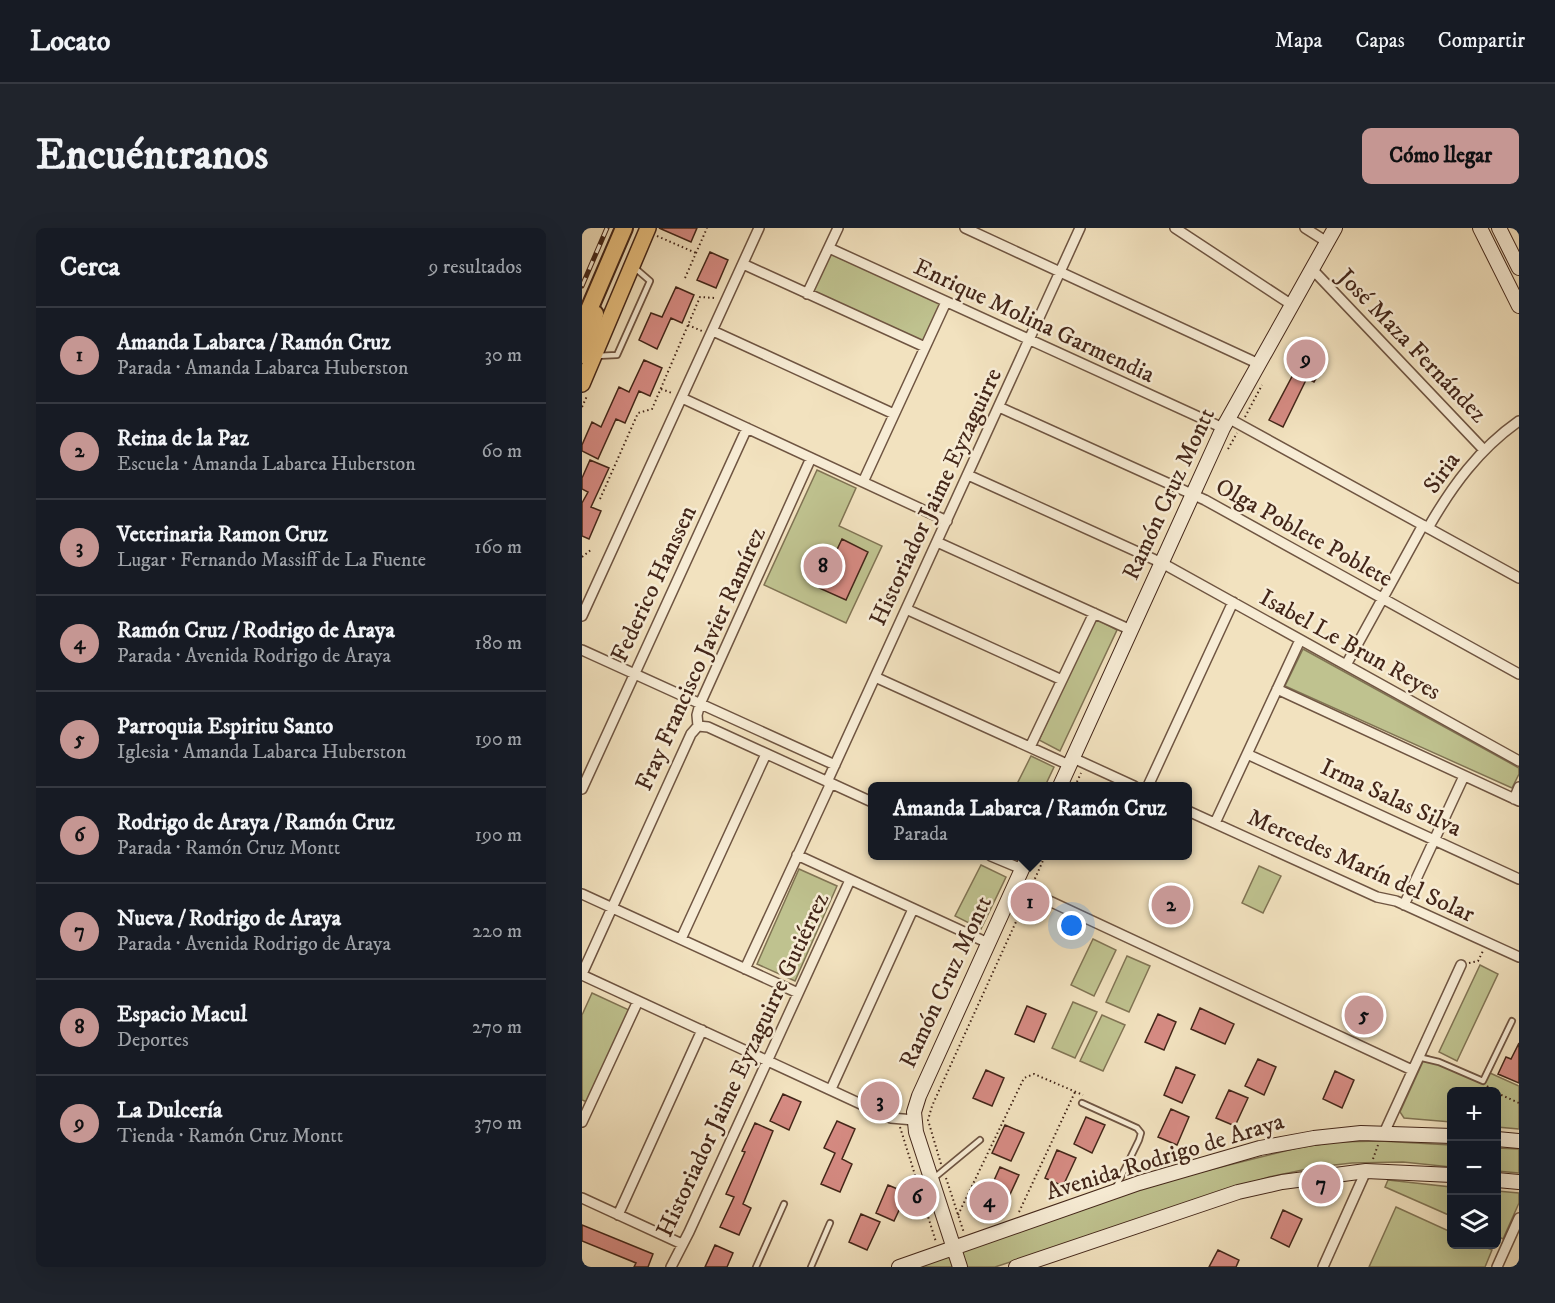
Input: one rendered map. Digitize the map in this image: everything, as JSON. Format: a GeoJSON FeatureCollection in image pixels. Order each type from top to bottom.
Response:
{"type":"FeatureCollection","features":[{"type":"Feature","properties":{"kind":"highway"},"geometry":{"type":"LineString","coordinates":[[582,326],[624,228]]}},
{"type":"Feature","properties":{"kind":"highway"},"geometry":{"type":"LineString","coordinates":[[588,356],[608,264]]}},
{"type":"Feature","properties":{"kind":"main road"},"geometry":{"type":"LineString","coordinates":[[582,384],[588,356],[648,229]]}},
{"type":"Feature","properties":{"kind":"street"},"geometry":{"type":"LineString","coordinates":[[582,616],[759,228]]}},
{"type":"Feature","properties":{"kind":"street"},"geometry":{"type":"LineString","coordinates":[[807,294],[838,228]]}},
{"type":"Feature","properties":{"kind":"street"},"geometry":{"type":"LineString","coordinates":[[965,228],[1259,364]]}},
{"type":"Feature","properties":{"kind":"street","name":"Historiador Jaime Eyzaguirre"},"geometry":{"type":"LineString","coordinates":[[745,969],[875,676],[1080,228]]}},
{"type":"Feature","properties":{"kind":"street"},"geometry":{"type":"LineString","coordinates":[[1175,228],[1292,304]]}},
{"type":"Feature","properties":{"kind":"street"},"geometry":{"type":"LineString","coordinates":[[1305,228],[1327,242]]}},
{"type":"Feature","properties":{"kind":"street","name":"Ramón Cruz Montt"},"geometry":{"type":"LineString","coordinates":[[1062,782],[1226,423],[1335,228]]}},
{"type":"Feature","properties":{"kind":"street"},"geometry":{"type":"LineString","coordinates":[[1480,228],[1518,304]]}},
{"type":"Feature","properties":{"kind":"street"},"geometry":{"type":"LineString","coordinates":[[1499,228],[1519,268]]}},
{"type":"Feature","properties":{"kind":"street","name":"Enrique Molina Garmendia"},"geometry":{"type":"LineString","coordinates":[[829,248],[1030,340],[1226,423],[1425,526],[1519,578]]}},
{"type":"Feature","properties":{"kind":"street"},"geometry":{"type":"LineString","coordinates":[[743,264],[925,347]]}},
{"type":"Feature","properties":{"kind":"street","name":"José Maza Fernández"},"geometry":{"type":"LineString","coordinates":[[1312,269],[1484,450]]}},
{"type":"Feature","properties":{"kind":"street"},"geometry":{"type":"LineString","coordinates":[[863,482],[946,302]]}},
{"type":"Feature","properties":{"kind":"street"},"geometry":{"type":"LineString","coordinates":[[712,333],[894,414]]}},
{"type":"Feature","properties":{"kind":"street"},"geometry":{"type":"LineString","coordinates":[[682,398],[947,521]]}},
{"type":"Feature","properties":{"kind":"street","name":"Olga Poblete Poblete"},"geometry":{"type":"LineString","coordinates":[[999,407],[1205,500],[1519,674]]}},
{"type":"Feature","properties":{"kind":"street","name":"Siria"},"geometry":{"type":"LineString","coordinates":[[1346,665],[1425,526],[1455,484],[1484,450],[1519,421]]}},
{"type":"Feature","properties":{"kind":"street","name":"Federico Hanssen"},"geometry":{"type":"LineString","coordinates":[[582,789],[747,428]]}},
{"type":"Feature","properties":{"kind":"street","name":"Fray Francisco Javier Ramírez"},"geometry":{"type":"LineString","coordinates":[[582,974],[691,734],[698,726],[697,715],[700,704],[811,458]]}},
{"type":"Feature","properties":{"kind":"street","name":"Isabel Le Brun Reyes"},"geometry":{"type":"LineString","coordinates":[[968,475],[1162,563],[1519,761]]}},
{"type":"Feature","properties":{"kind":"street"},"geometry":{"type":"LineString","coordinates":[[937,542],[1131,630]]}},
{"type":"Feature","properties":{"kind":"street"},"geometry":{"type":"LineString","coordinates":[[1150,782],[1233,602]]}},
{"type":"Feature","properties":{"kind":"street"},"geometry":{"type":"LineString","coordinates":[[906,609],[1062,680]]}},
{"type":"Feature","properties":{"kind":"street"},"geometry":{"type":"LineString","coordinates":[[1030,747],[1094,613]]}},
{"type":"Feature","properties":{"kind":"street"},"geometry":{"type":"LineString","coordinates":[[1215,824],[1300,640]]}},
{"type":"Feature","properties":{"kind":"street"},"geometry":{"type":"LineString","coordinates":[[582,650],[835,765]]}},
{"type":"Feature","properties":{"kind":"street"},"geometry":{"type":"LineString","coordinates":[[875,676],[1030,747],[1124,782]]}},
{"type":"Feature","properties":{"kind":"street"},"geometry":{"type":"LineString","coordinates":[[1277,689],[1516,800],[1519,787]]}},
{"type":"Feature","properties":{"kind":"street"},"geometry":{"type":"LineString","coordinates":[[698,726],[708,727],[868,800]]}},
{"type":"Feature","properties":{"kind":"street"},"geometry":{"type":"LineString","coordinates":[[681,939],[766,754]]}},
{"type":"Feature","properties":{"kind":"street","name":"Irma Salas Silva"},"geometry":{"type":"LineString","coordinates":[[1247,754],[1519,879]]}},
{"type":"Feature","properties":{"kind":"street"},"geometry":{"type":"LineString","coordinates":[[1404,905],[1464,776]]}},
{"type":"Feature","properties":{"kind":"street","name":"Mercedes Marín del Solar"},"geometry":{"type":"LineString","coordinates":[[1192,813],[1377,897],[1404,905],[1519,957]]}},
{"type":"Feature","properties":{"kind":"street"},"geometry":{"type":"LineString","coordinates":[[797,855],[988,944]]}},
{"type":"Feature","properties":{"kind":"street"},"geometry":{"type":"LineString","coordinates":[[1002,860],[1022,869]]}},
{"type":"Feature","properties":{"kind":"street","name":"Ramón Cruz Montt"},"geometry":{"type":"LineString","coordinates":[[960,1267],[914,1120],[919,1096],[1026,860]]}},
{"type":"Feature","properties":{"kind":"street","name":"Historiador Jaime Eyzaguirre Gutiérrez"},"geometry":{"type":"LineString","coordinates":[[671,1267],[690,1232],[850,880]]}},
{"type":"Feature","properties":{"kind":"street"},"geometry":{"type":"LineString","coordinates":[[1015,885],[1412,1070]]}},
{"type":"Feature","properties":{"kind":"street"},"geometry":{"type":"LineString","coordinates":[[582,894],[798,993]]}},
{"type":"Feature","properties":{"kind":"street"},"geometry":{"type":"LineString","coordinates":[[831,1089],[913,909]]}},
{"type":"Feature","properties":{"kind":"street"},"geometry":{"type":"LineString","coordinates":[[1382,1133],[1461,965]]}},
{"type":"Feature","properties":{"kind":"street"},"geometry":{"type":"LineString","coordinates":[[582,974],[891,1118],[914,1120]]}},
{"type":"Feature","properties":{"kind":"street"},"geometry":{"type":"LineString","coordinates":[[583,1117],[638,1001]]}},
{"type":"Feature","properties":{"kind":"street"},"geometry":{"type":"LineString","coordinates":[[618,1215],[702,1030]]}},
{"type":"Feature","properties":{"kind":"street","name":"Avenida Rodrigo de Araya"},"geometry":{"type":"LineString","coordinates":[[899,1267],[1114,1192],[1260,1148],[1314,1138],[1382,1133],[1447,1136]]}},
{"type":"Feature","properties":{"kind":"street"},"geometry":{"type":"LineString","coordinates":[[1501,1139],[1519,1141]]}},
{"type":"Feature","properties":{"kind":"street"},"geometry":{"type":"LineString","coordinates":[[1323,1267],[1366,1171]]}},
{"type":"Feature","properties":{"kind":"street"},"geometry":{"type":"LineString","coordinates":[[1016,1267],[1238,1192],[1312,1176],[1366,1171],[1447,1175]]}},
{"type":"Feature","properties":{"kind":"street"},"geometry":{"type":"LineString","coordinates":[[1501,1180],[1519,1182]]}},
{"type":"Feature","properties":{"kind":"street"},"geometry":{"type":"LineString","coordinates":[[582,1198],[682,1244]]}},
{"type":"Feature","properties":{"kind":"street"},"geometry":{"type":"LineString","coordinates":[[1497,1267],[1519,1218]]}},
{"type":"Feature","properties":{"kind":"lane"},"geometry":{"type":"LineString","coordinates":[[588,356],[617,355],[650,281],[632,265]]}},
{"type":"Feature","properties":{"kind":"lane"},"geometry":{"type":"LineString","coordinates":[[1418,1057],[1439,1062],[1484,1081],[1512,1021]]}},
{"type":"Feature","properties":{"kind":"lane"},"geometry":{"type":"LineString","coordinates":[[1082,1103],[1137,1128],[1141,1133],[1114,1192]]}},
{"type":"Feature","properties":{"kind":"lane"},"geometry":{"type":"LineString","coordinates":[[932,1180],[980,1140]]}},
{"type":"Feature","properties":{"kind":"lane"},"geometry":{"type":"LineString","coordinates":[[756,1267],[784,1204]]}},
{"type":"Feature","properties":{"kind":"lane"},"geometry":{"type":"LineString","coordinates":[[811,1267],[830,1223]]}},
{"type":"Feature","properties":{"kind":"path"},"geometry":{"type":"LineString","coordinates":[[685,278],[707,228]]}},
{"type":"Feature","properties":{"kind":"path"},"geometry":{"type":"LineString","coordinates":[[648,229],[696,253]]}},
{"type":"Feature","properties":{"kind":"path"},"geometry":{"type":"LineString","coordinates":[[600,499],[638,413],[652,409],[700,297],[718,298]]}},
{"type":"Feature","properties":{"kind":"path"},"geometry":{"type":"LineString","coordinates":[[688,326],[712,333]]}},
{"type":"Feature","properties":{"kind":"path"},"geometry":{"type":"LineString","coordinates":[[661,389],[682,398]]}},
{"type":"Feature","properties":{"kind":"path"},"geometry":{"type":"LineString","coordinates":[[582,557],[592,549]]}},
{"type":"Feature","properties":{"kind":"path"},"geometry":{"type":"LineString","coordinates":[[965,1235],[928,1120],[932,1106],[1043,860]]}},
{"type":"Feature","properties":{"kind":"path"},"geometry":{"type":"LineString","coordinates":[[1461,965],[1478,961],[1487,943]]}},
{"type":"Feature","properties":{"kind":"path"},"geometry":{"type":"LineString","coordinates":[[958,1215],[1024,1078],[1034,1074],[1085,1096]]}},
{"type":"Feature","properties":{"kind":"path"},"geometry":{"type":"LineString","coordinates":[[1029,1212],[1017,1216],[1075,1092]]}},
{"type":"Feature","properties":{"kind":"path"},"geometry":{"type":"LineString","coordinates":[[1501,1095],[1519,1103]]}},
{"type":"Feature","properties":{"kind":"path"},"geometry":{"type":"LineString","coordinates":[[1366,1171],[1382,1133]]}},
{"type":"Feature","properties":{"kind":"green space"},"geometry":{"type":"Polygon","coordinates":[[[830,253],[942,303],[923,343],[812,292],[830,253]]]}},
{"type":"Feature","properties":{"kind":"green space"},"geometry":{"type":"Polygon","coordinates":[[[817,470],[856,488],[839,526],[882,546],[846,623],[764,585],[817,470]]]}},
{"type":"Feature","properties":{"kind":"green space"},"geometry":{"type":"Polygon","coordinates":[[[1095,618],[1117,630],[1060,751],[1039,740],[1095,618]]]}},
{"type":"Feature","properties":{"kind":"green space"},"geometry":{"type":"Polygon","coordinates":[[[1303,649],[1519,768],[1519,774],[1512,788],[1285,686],[1303,649]]]}},
{"type":"Feature","properties":{"kind":"green space"},"geometry":{"type":"Polygon","coordinates":[[[1031,756],[1054,767],[1047,782],[1018,782],[1031,756]]]}},
{"type":"Feature","properties":{"kind":"green space"},"geometry":{"type":"Polygon","coordinates":[[[981,865],[1006,877],[981,929],[955,916],[981,865]]]}},
{"type":"Feature","properties":{"kind":"green space"},"geometry":{"type":"Polygon","coordinates":[[[1259,866],[1281,876],[1263,913],[1242,903],[1259,866]]]}},
{"type":"Feature","properties":{"kind":"green space"},"geometry":{"type":"Polygon","coordinates":[[[799,869],[837,886],[795,981],[757,964],[799,869]]]}},
{"type":"Feature","properties":{"kind":"green space"},"geometry":{"type":"Polygon","coordinates":[[[1093,939],[1116,950],[1094,996],[1071,985],[1093,939]]]}},
{"type":"Feature","properties":{"kind":"green space"},"geometry":{"type":"Polygon","coordinates":[[[1127,956],[1150,966],[1129,1012],[1106,1002],[1127,956]]]}},
{"type":"Feature","properties":{"kind":"green space"},"geometry":{"type":"Polygon","coordinates":[[[1480,965],[1498,974],[1457,1061],[1439,1052],[1480,965]]]}},
{"type":"Feature","properties":{"kind":"green space"},"geometry":{"type":"Polygon","coordinates":[[[592,993],[629,1010],[587,1102],[582,1100],[582,1015],[592,993]]]}},
{"type":"Feature","properties":{"kind":"green space"},"geometry":{"type":"Polygon","coordinates":[[[1073,1002],[1097,1012],[1075,1058],[1052,1048],[1073,1002]]]}},
{"type":"Feature","properties":{"kind":"green space"},"geometry":{"type":"Polygon","coordinates":[[[1102,1015],[1125,1025],[1103,1071],[1080,1061],[1102,1015]]]}},
{"type":"Feature","properties":{"kind":"green space"},"geometry":{"type":"Polygon","coordinates":[[[1426,1055],[1485,1082],[1490,1073],[1519,1086],[1519,1129],[1501,1127],[1501,1087],[1447,1087],[1447,1122],[1404,1118],[1400,1112],[1426,1055]]]}},
{"type":"Feature","properties":{"kind":"green space"},"geometry":{"type":"Polygon","coordinates":[[[1380,1141],[1447,1145],[1447,1167],[1403,1162],[1352,1163],[1317,1167],[1269,1177],[995,1267],[914,1267],[1141,1187],[1297,1148],[1336,1142],[1380,1141]]]}},
{"type":"Feature","properties":{"kind":"green space"},"geometry":{"type":"Polygon","coordinates":[[[1501,1148],[1519,1149],[1519,1173],[1501,1171],[1501,1148]]]}},
{"type":"Feature","properties":{"kind":"green space"},"geometry":{"type":"Polygon","coordinates":[[[1388,1180],[1447,1187],[1447,1214],[1385,1187],[1388,1180]]]}},
{"type":"Feature","properties":{"kind":"green space"},"geometry":{"type":"Polygon","coordinates":[[[1501,1191],[1519,1193],[1519,1203],[1503,1239],[1501,1238],[1501,1191]]]}},
{"type":"Feature","properties":{"kind":"green space"},"geometry":{"type":"Polygon","coordinates":[[[1396,1207],[1447,1230],[1447,1249],[1492,1250],[1485,1267],[1369,1267],[1396,1207]]]}},
{"type":"Feature","properties":{"kind":"building"},"geometry":{"type":"Polygon","coordinates":[[[659,228],[697,228],[691,242],[659,228]]]}},
{"type":"Feature","properties":{"kind":"building"},"geometry":{"type":"Polygon","coordinates":[[[710,252],[728,260],[716,288],[697,280],[710,252]]]}},
{"type":"Feature","properties":{"kind":"building"},"geometry":{"type":"Polygon","coordinates":[[[676,287],[694,295],[682,323],[671,318],[657,349],[639,340],[651,313],[662,317],[676,287]]]}},
{"type":"Feature","properties":{"kind":"building"},"geometry":{"type":"Polygon","coordinates":[[[1305,352],[1325,363],[1314,382],[1307,378],[1283,427],[1269,420],[1305,352]]]}},
{"type":"Feature","properties":{"kind":"building"},"geometry":{"type":"Polygon","coordinates":[[[644,360],[662,368],[650,396],[639,391],[625,423],[616,419],[598,459],[582,451],[582,445],[592,422],[601,427],[619,387],[629,392],[644,360]]]}},
{"type":"Feature","properties":{"kind":"building"},"geometry":{"type":"Polygon","coordinates":[[[590,460],[609,468],[591,507],[601,511],[589,539],[582,536],[582,503],[588,492],[582,489],[582,478],[590,460]]]}},
{"type":"Feature","properties":{"kind":"building"},"geometry":{"type":"Polygon","coordinates":[[[842,539],[868,552],[846,600],[819,588],[842,539]]]}},
{"type":"Feature","properties":{"kind":"building"},"geometry":{"type":"Polygon","coordinates":[[[1027,1006],[1046,1014],[1034,1042],[1015,1034],[1027,1006]]]}},
{"type":"Feature","properties":{"kind":"building"},"geometry":{"type":"Polygon","coordinates":[[[1200,1008],[1234,1024],[1225,1044],[1191,1029],[1200,1008]]]}},
{"type":"Feature","properties":{"kind":"building"},"geometry":{"type":"Polygon","coordinates":[[[1158,1014],[1176,1022],[1164,1050],[1145,1042],[1158,1014]]]}},
{"type":"Feature","properties":{"kind":"building"},"geometry":{"type":"Polygon","coordinates":[[[1519,1043],[1519,1083],[1498,1074],[1506,1057],[1511,1059],[1519,1043]]]}},
{"type":"Feature","properties":{"kind":"building"},"geometry":{"type":"Polygon","coordinates":[[[1258,1059],[1276,1067],[1264,1095],[1245,1086],[1258,1059]]]}},
{"type":"Feature","properties":{"kind":"building"},"geometry":{"type":"Polygon","coordinates":[[[1176,1067],[1195,1075],[1182,1103],[1164,1095],[1176,1067]]]}},
{"type":"Feature","properties":{"kind":"building"},"geometry":{"type":"Polygon","coordinates":[[[986,1070],[1004,1078],[992,1106],[973,1098],[986,1070]]]}},
{"type":"Feature","properties":{"kind":"building"},"geometry":{"type":"Polygon","coordinates":[[[1335,1071],[1354,1080],[1342,1108],[1323,1099],[1335,1071]]]}},
{"type":"Feature","properties":{"kind":"building"},"geometry":{"type":"Polygon","coordinates":[[[1229,1090],[1248,1098],[1235,1126],[1216,1118],[1229,1090]]]}},
{"type":"Feature","properties":{"kind":"building"},"geometry":{"type":"Polygon","coordinates":[[[783,1094],[801,1102],[789,1130],[770,1121],[783,1094]]]}},
{"type":"Feature","properties":{"kind":"building"},"geometry":{"type":"Polygon","coordinates":[[[1171,1109],[1189,1117],[1177,1145],[1158,1137],[1171,1109]]]}},
{"type":"Feature","properties":{"kind":"building"},"geometry":{"type":"Polygon","coordinates":[[[1086,1117],[1105,1125],[1092,1153],[1074,1144],[1086,1117]]]}},
{"type":"Feature","properties":{"kind":"building"},"geometry":{"type":"Polygon","coordinates":[[[837,1121],[855,1129],[842,1159],[852,1164],[840,1192],[821,1184],[835,1153],[824,1148],[837,1121]]]}},
{"type":"Feature","properties":{"kind":"building"},"geometry":{"type":"Polygon","coordinates":[[[755,1123],[773,1131],[743,1204],[751,1208],[739,1235],[720,1227],[734,1197],[726,1194],[755,1123]]]}},
{"type":"Feature","properties":{"kind":"building"},"geometry":{"type":"Polygon","coordinates":[[[1005,1125],[1024,1133],[1011,1161],[992,1153],[1005,1125]]]}},
{"type":"Feature","properties":{"kind":"building"},"geometry":{"type":"Polygon","coordinates":[[[1057,1150],[1076,1158],[1063,1186],[1045,1178],[1057,1150]]]}},
{"type":"Feature","properties":{"kind":"building"},"geometry":{"type":"Polygon","coordinates":[[[1000,1167],[1019,1175],[1006,1203],[988,1194],[1000,1167]]]}},
{"type":"Feature","properties":{"kind":"building"},"geometry":{"type":"Polygon","coordinates":[[[888,1185],[907,1193],[894,1221],[876,1213],[888,1185]]]}},
{"type":"Feature","properties":{"kind":"building"},"geometry":{"type":"Polygon","coordinates":[[[1283,1210],[1302,1219],[1289,1247],[1271,1238],[1283,1210]]]}},
{"type":"Feature","properties":{"kind":"building"},"geometry":{"type":"Polygon","coordinates":[[[861,1214],[880,1222],[867,1250],[849,1242],[861,1214]]]}},
{"type":"Feature","properties":{"kind":"building"},"geometry":{"type":"Polygon","coordinates":[[[582,1225],[653,1254],[648,1267],[634,1267],[636,1263],[582,1241],[582,1225]]]}},
{"type":"Feature","properties":{"kind":"building"},"geometry":{"type":"Polygon","coordinates":[[[715,1245],[733,1253],[727,1267],[705,1267],[715,1245]]]}},
{"type":"Feature","properties":{"kind":"building"},"geometry":{"type":"Polygon","coordinates":[[[1218,1250],[1239,1260],[1236,1267],[1209,1267],[1218,1250]]]}},
{"type":"Feature","properties":{"kind":"railway"},"geometry":{"type":"LineString","coordinates":[[582,286],[607,228]]}},
{"type":"Feature","properties":{"kind":"place","name":"La Dulcería"},"geometry":{"type":"Point","coordinates":[1306,359]}},
{"type":"Feature","properties":{"kind":"place","name":"Espacio Macul"},"geometry":{"type":"Point","coordinates":[823,566]}},
{"type":"Feature","properties":{"kind":"place","name":"Amanda Labarca / Ramón Cruz"},"geometry":{"type":"Point","coordinates":[1030,902]}},
{"type":"Feature","properties":{"kind":"place","name":"Reina de la Paz"},"geometry":{"type":"Point","coordinates":[1171,905]}},
{"type":"Feature","properties":{"kind":"place","name":"Parroquia Espiritu Santo"},"geometry":{"type":"Point","coordinates":[1364,1015]}},
{"type":"Feature","properties":{"kind":"place","name":"Veterinaria Ramon Cruz"},"geometry":{"type":"Point","coordinates":[880,1101]}},
{"type":"Feature","properties":{"kind":"place","name":"Nueva / Rodrigo de Araya"},"geometry":{"type":"Point","coordinates":[1321,1184]}},
{"type":"Feature","properties":{"kind":"place","name":"Rodrigo de Araya / Ramón Cruz"},"geometry":{"type":"Point","coordinates":[917,1197]}},
{"type":"Feature","properties":{"kind":"place","name":"Ramón Cruz / Rodrigo de Araya"},"geometry":{"type":"Point","coordinates":[989,1201]}}]}
